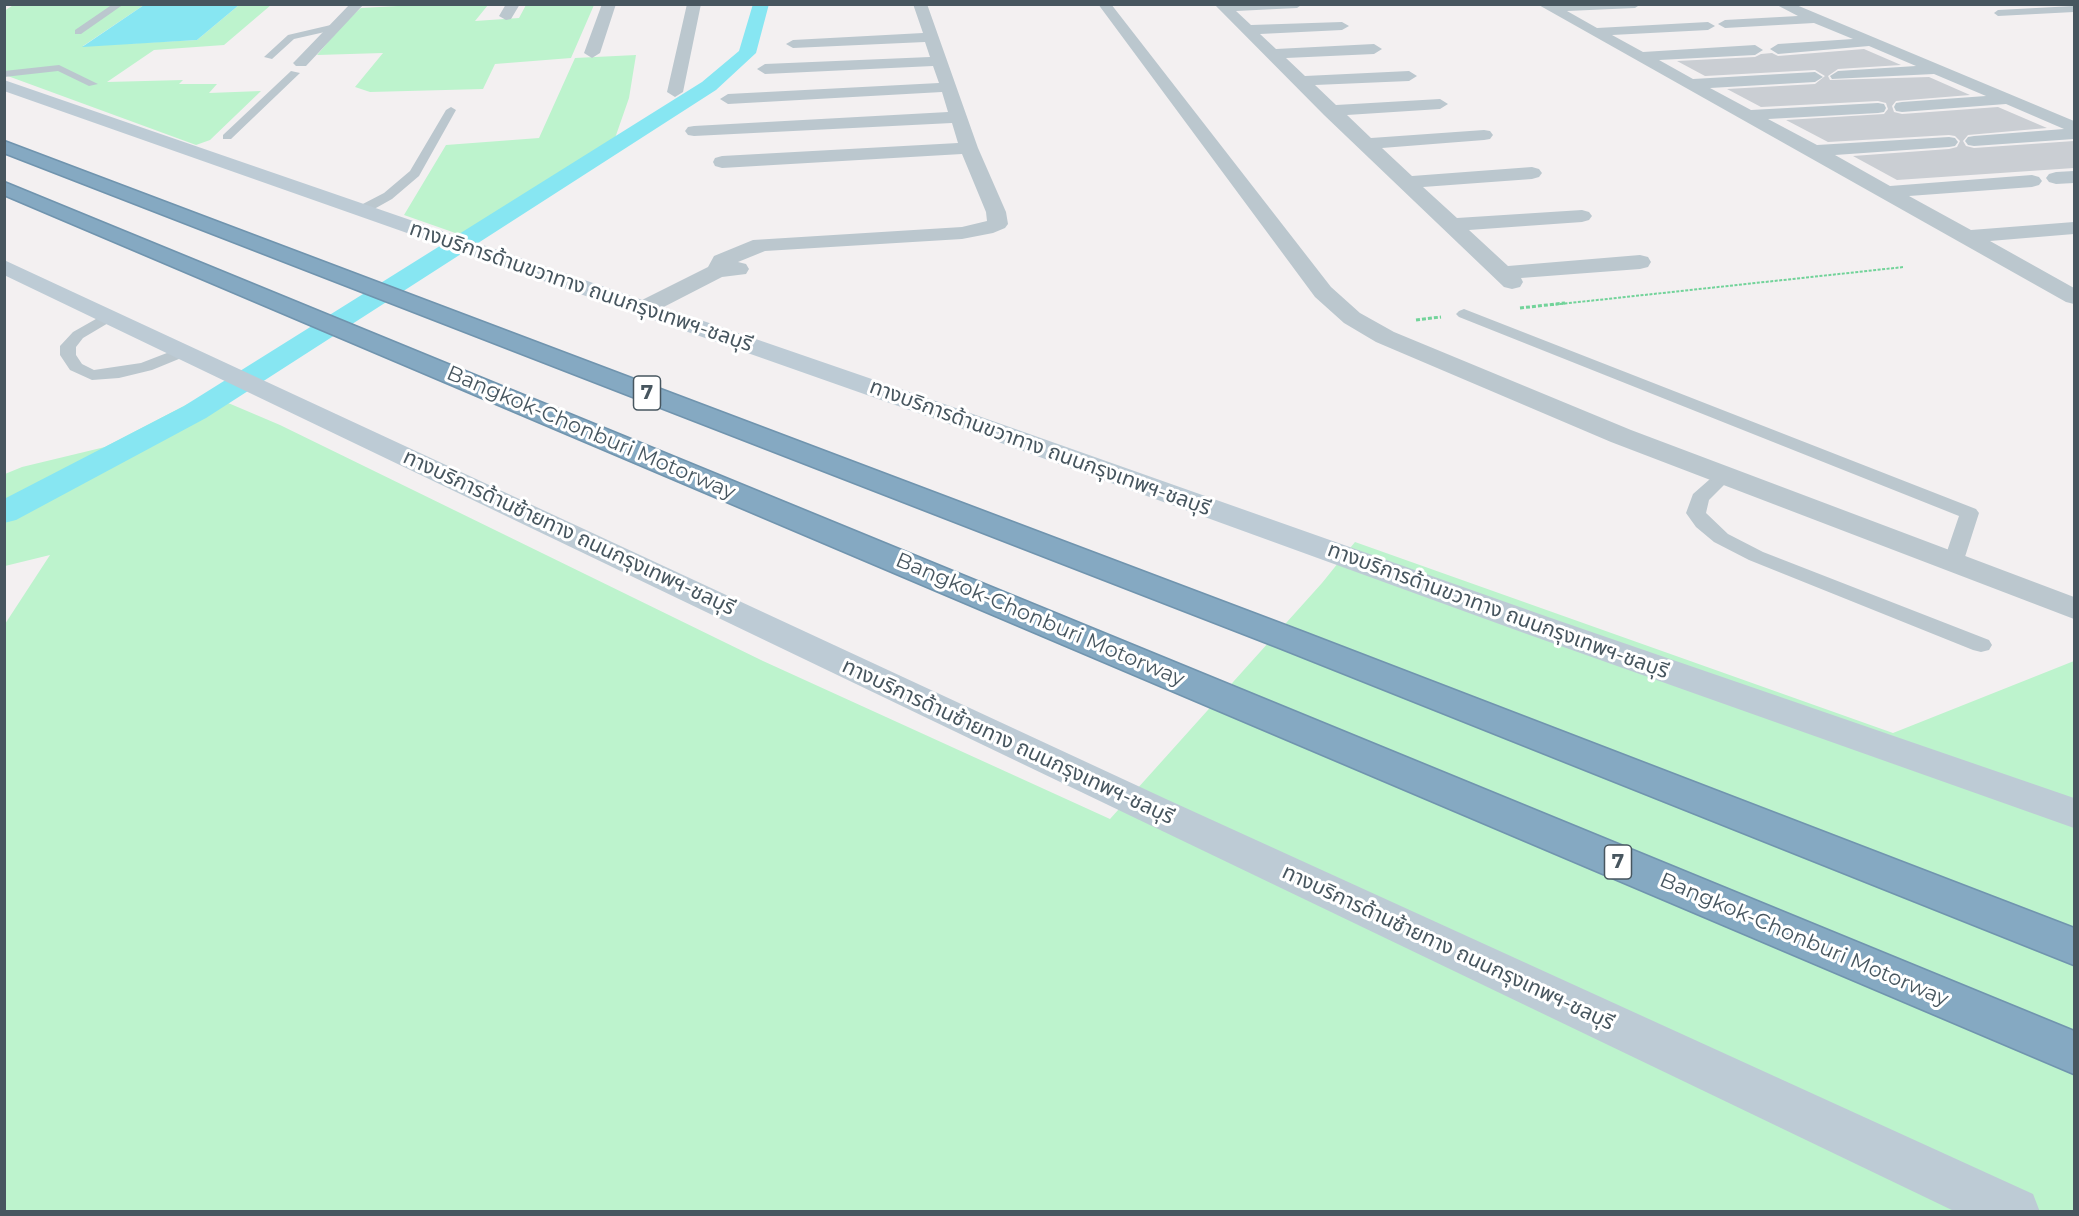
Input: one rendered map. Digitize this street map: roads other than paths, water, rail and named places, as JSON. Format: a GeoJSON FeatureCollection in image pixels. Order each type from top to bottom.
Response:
{"type":"FeatureCollection","features":[{"type":"Feature","properties":{"kind":"highway","name":"7"},"geometry":{"type":"LineString","coordinates":[[4,146],[1289,639],[2074,947]]}},
{"type":"Feature","properties":{"kind":"highway","name":"Bangkok-Chonburi Motorway"},"geometry":{"type":"LineString","coordinates":[[4,188],[2074,1053]]}},
{"type":"Feature","properties":{"kind":"main road","name":"ทางบริการด้านขวาทาง ถนนกรุงเทพฯ-ชลบุรี"},"geometry":{"type":"LineString","coordinates":[[4,85],[644,308],[1536,625],[2074,813]]}},
{"type":"Feature","properties":{"kind":"main road","name":"ทางบริการด้านซ้ายทาง ถนนกรุงเทพฯ-ชลบุรี"},"geometry":{"type":"LineString","coordinates":[[4,266],[1152,810],[2014,1212]]}},
{"type":"Feature","properties":{"kind":"street"},"geometry":{"type":"LineString","coordinates":[[298,68],[358,4]]}},
{"type":"Feature","properties":{"kind":"street"},"geometry":{"type":"LineString","coordinates":[[592,53],[609,4]]}},
{"type":"Feature","properties":{"kind":"street"},"geometry":{"type":"LineString","coordinates":[[675,92],[694,4]]}},
{"type":"Feature","properties":{"kind":"street"},"geometry":{"type":"LineString","coordinates":[[1104,4],[1323,292],[1352,318],[1436,359],[1724,476],[2074,609]]}},
{"type":"Feature","properties":{"kind":"street"},"geometry":{"type":"LineString","coordinates":[[1222,6],[1298,4]]}},
{"type":"Feature","properties":{"kind":"street"},"geometry":{"type":"LineString","coordinates":[[1547,6],[1635,4]]}},
{"type":"Feature","properties":{"kind":"street"},"geometry":{"type":"LineString","coordinates":[[1781,4],[2074,127]]}},
{"type":"Feature","properties":{"kind":"street"},"geometry":{"type":"LineString","coordinates":[[1222,6],[1507,278],[1640,262]]}},
{"type":"Feature","properties":{"kind":"street"},"geometry":{"type":"LineString","coordinates":[[1547,6],[2071,293]]}},
{"type":"Feature","properties":{"kind":"street"},"geometry":{"type":"LineString","coordinates":[[644,308],[717,271],[738,269],[779,252],[788,244],[962,232],[986,229],[998,224],[996,212],[969,148],[931,38],[918,12]]}},
{"type":"Feature","properties":{"kind":"street"},"geometry":{"type":"LineString","coordinates":[[1725,24],[1817,19]]}},
{"type":"Feature","properties":{"kind":"street"},"geometry":{"type":"LineString","coordinates":[[1247,30],[1342,26]]}},
{"type":"Feature","properties":{"kind":"street"},"geometry":{"type":"LineString","coordinates":[[1595,32],[1708,26]]}},
{"type":"Feature","properties":{"kind":"street"},"geometry":{"type":"LineString","coordinates":[[793,44],[931,38]]}},
{"type":"Feature","properties":{"kind":"street"},"geometry":{"type":"LineString","coordinates":[[1778,49],[1873,42]]}},
{"type":"Feature","properties":{"kind":"street"},"geometry":{"type":"LineString","coordinates":[[1272,54],[1374,49]]}},
{"type":"Feature","properties":{"kind":"street"},"geometry":{"type":"LineString","coordinates":[[1639,57],[1755,50]]}},
{"type":"Feature","properties":{"kind":"street"},"geometry":{"type":"LineString","coordinates":[[765,69],[939,61]]}},
{"type":"Feature","properties":{"kind":"street"},"geometry":{"type":"LineString","coordinates":[[1838,76],[1938,70]]}},
{"type":"Feature","properties":{"kind":"street"},"geometry":{"type":"LineString","coordinates":[[1300,81],[1409,75]]}},
{"type":"Feature","properties":{"kind":"street"},"geometry":{"type":"LineString","coordinates":[[1692,84],[1815,77]]}},
{"type":"Feature","properties":{"kind":"street"},"geometry":{"type":"LineString","coordinates":[[728,99],[948,87]]}},
{"type":"Feature","properties":{"kind":"street"},"geometry":{"type":"LineString","coordinates":[[1902,107],[2011,100]]}},
{"type":"Feature","properties":{"kind":"street"},"geometry":{"type":"LineString","coordinates":[[1330,111],[1440,104]]}},
{"type":"Feature","properties":{"kind":"street"},"geometry":{"type":"LineString","coordinates":[[1747,114],[1878,108]]}},
{"type":"Feature","properties":{"kind":"street"},"geometry":{"type":"LineString","coordinates":[[694,131],[958,117]]}},
{"type":"Feature","properties":{"kind":"street"},"geometry":{"type":"LineString","coordinates":[[1974,141],[2074,134]]}},
{"type":"Feature","properties":{"kind":"street"},"geometry":{"type":"LineString","coordinates":[[1366,144],[1484,135]]}},
{"type":"Feature","properties":{"kind":"street"},"geometry":{"type":"LineString","coordinates":[[1814,151],[1949,142]]}},
{"type":"Feature","properties":{"kind":"street"},"geometry":{"type":"LineString","coordinates":[[722,162],[969,148]]}},
{"type":"Feature","properties":{"kind":"street"},"geometry":{"type":"LineString","coordinates":[[1406,182],[1532,173]]}},
{"type":"Feature","properties":{"kind":"street"},"geometry":{"type":"LineString","coordinates":[[1885,192],[2032,181]]}},
{"type":"Feature","properties":{"kind":"street"},"geometry":{"type":"LineString","coordinates":[[1452,225],[1582,216]]}},
{"type":"Feature","properties":{"kind":"street"},"geometry":{"type":"LineString","coordinates":[[1966,237],[2074,228]]}},
{"type":"Feature","properties":{"kind":"lane"},"geometry":{"type":"LineString","coordinates":[[78,32],[120,4]]}},
{"type":"Feature","properties":{"kind":"lane"},"geometry":{"type":"LineString","coordinates":[[1998,13],[2074,9]]}},
{"type":"Feature","properties":{"kind":"lane"},"geometry":{"type":"LineString","coordinates":[[269,57],[291,37],[335,27]]}},
{"type":"Feature","properties":{"kind":"lane"},"geometry":{"type":"LineString","coordinates":[[4,74],[59,68],[93,84]]}},
{"type":"Feature","properties":{"kind":"lane"},"geometry":{"type":"LineString","coordinates":[[227,137],[298,68]]}},
{"type":"Feature","properties":{"kind":"lane"},"geometry":{"type":"LineString","coordinates":[[362,210],[388,196],[415,173],[451,110]]}},
{"type":"Feature","properties":{"kind":"lane"},"geometry":{"type":"LineString","coordinates":[[1464,314],[1968,513],[1953,563]]}},
{"type":"Feature","properties":{"kind":"lane"},"geometry":{"type":"LineString","coordinates":[[110,316],[78,335],[68,346],[68,355],[76,367],[92,375],[119,373],[146,367],[185,351]]}},
{"type":"Feature","properties":{"kind":"lane"},"geometry":{"type":"LineString","coordinates":[[1724,476],[1700,498],[1696,513],[1703,523],[1721,538],[1756,556],[1981,645]]}},
{"type":"Feature","properties":{"kind":"water"},"geometry":{"type":"Polygon","coordinates":[[[144,5],[239,5],[197,40],[82,47],[144,5]]]}},
{"type":"Feature","properties":{"kind":"waterway"},"geometry":{"type":"LineString","coordinates":[[4,513],[195,412],[709,86],[747,53],[761,4]]}}]}
